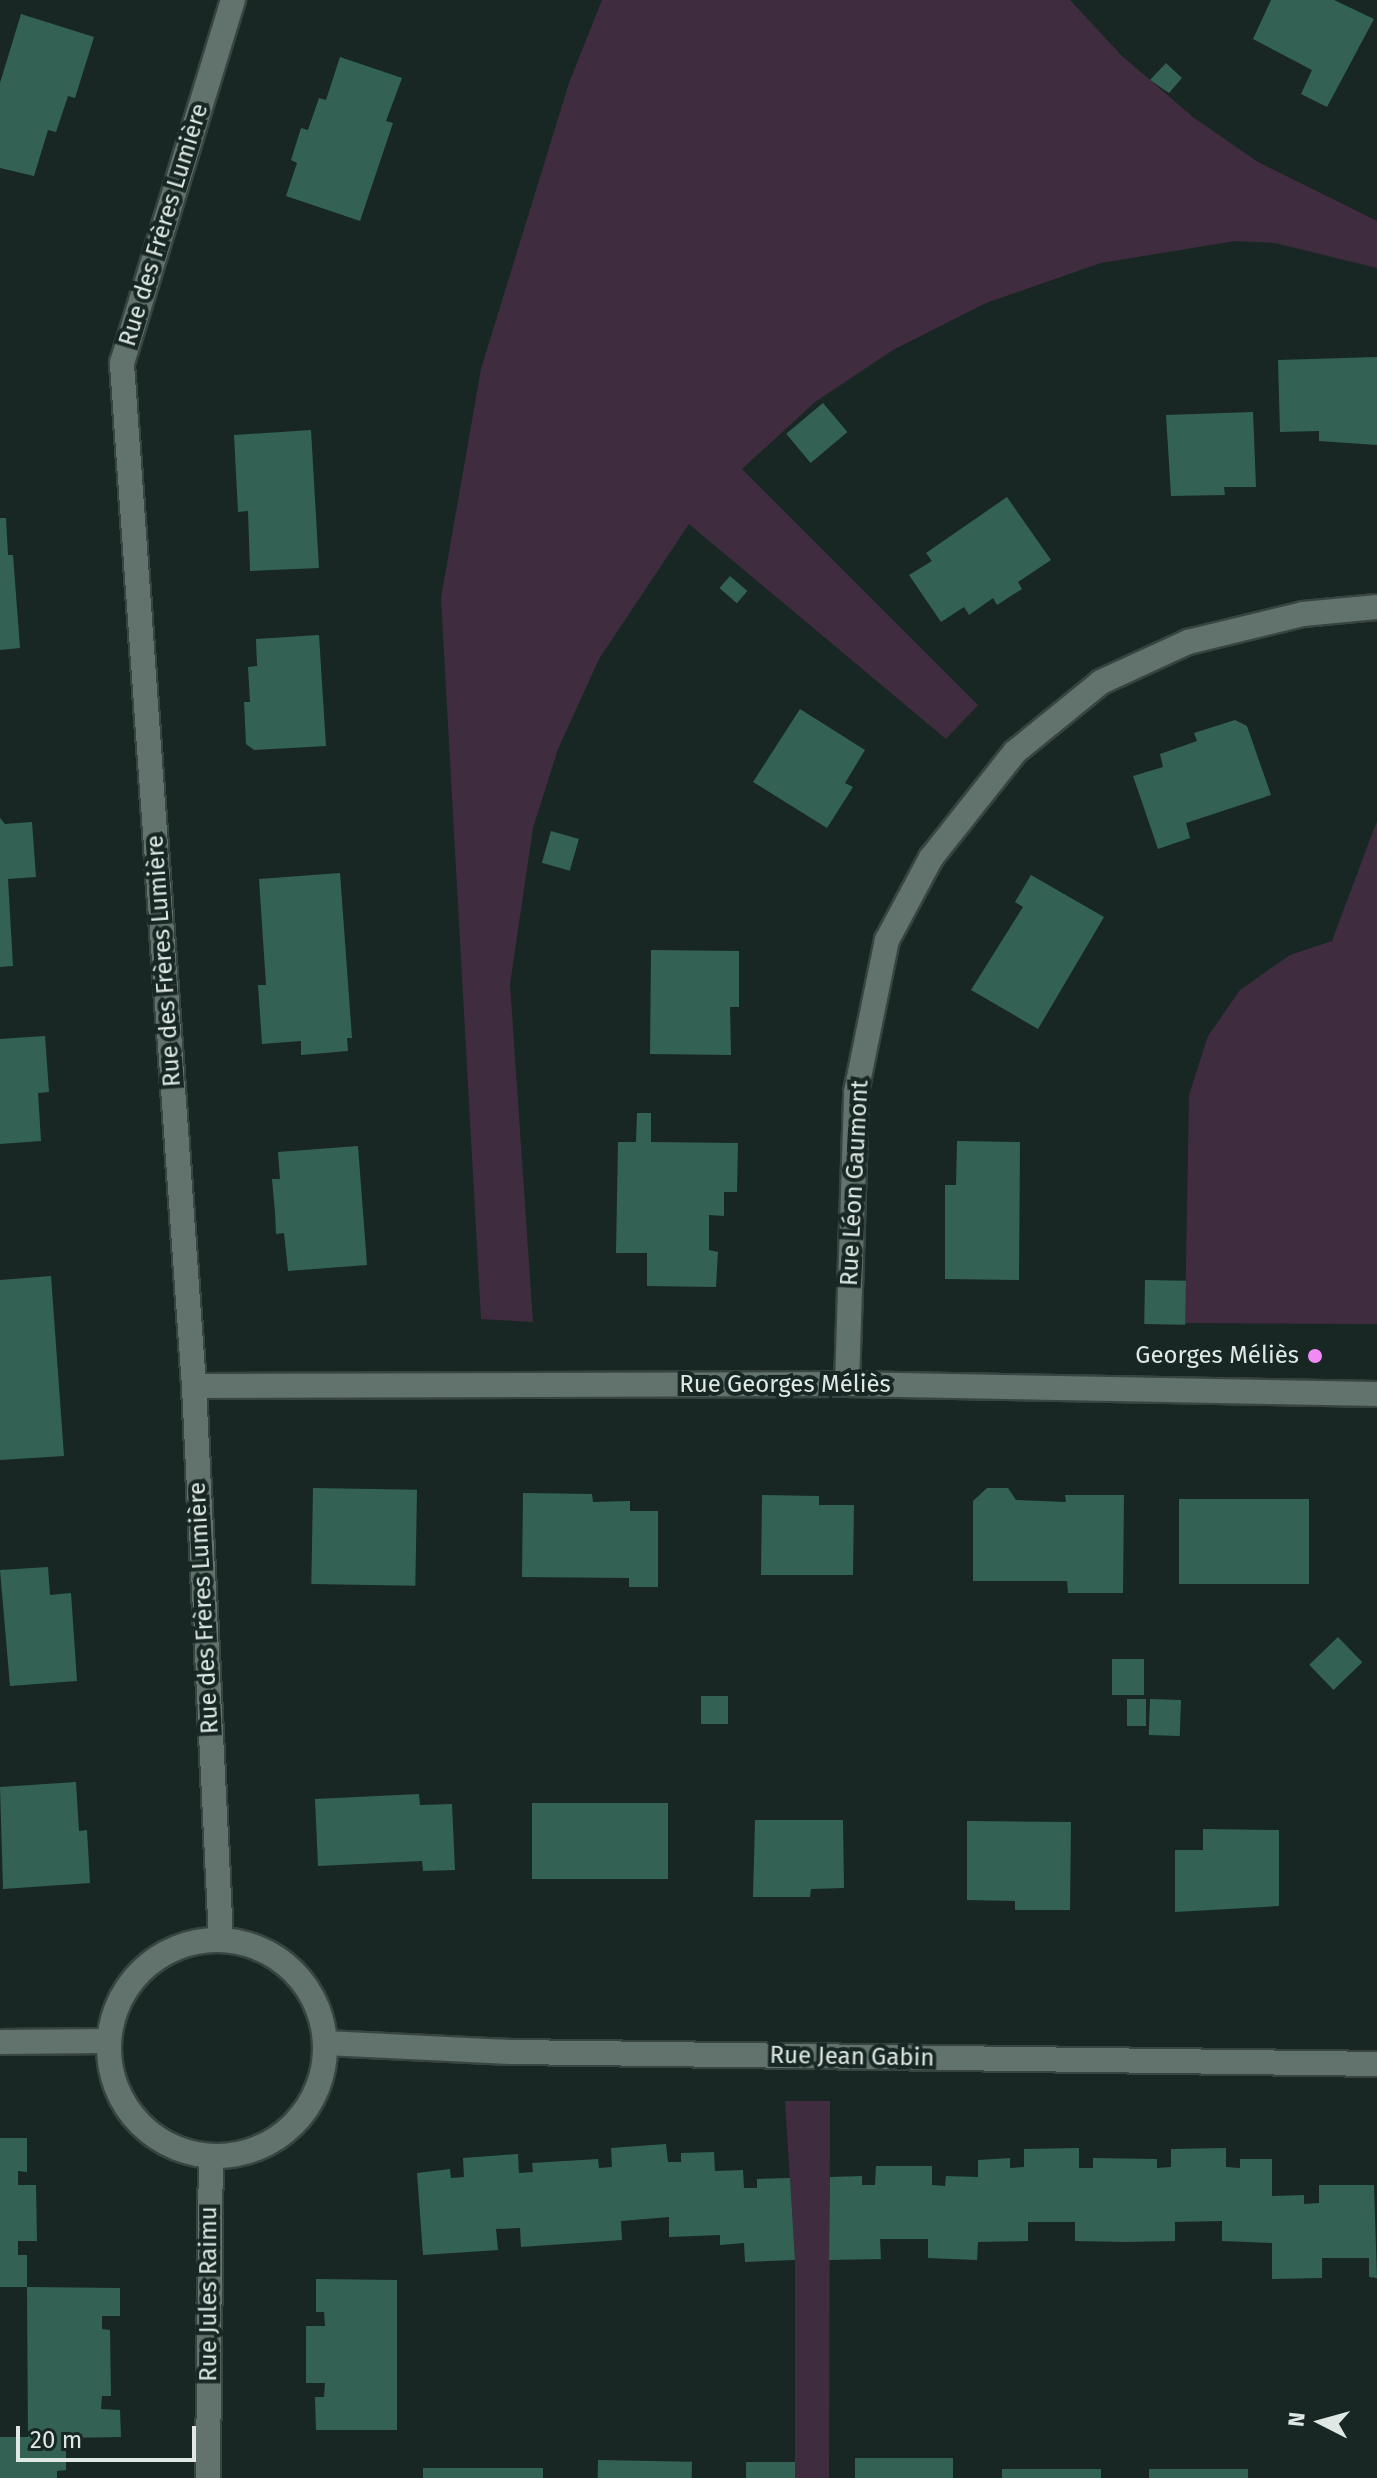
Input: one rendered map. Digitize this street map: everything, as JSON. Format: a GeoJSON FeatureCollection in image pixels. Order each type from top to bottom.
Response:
{"type":"FeatureCollection","features":[{"type":"Feature","properties":{"kind":"street","name":"Rue des Frères Lumière"},"geometry":{"type":"LineString","coordinates":[[221,1939],[194,1386],[122,363],[233,0]]}},
{"type":"Feature","properties":{"kind":"street","name":"Rue Léon Gaumont"},"geometry":{"type":"LineString","coordinates":[[847,1384],[856,1092],[887,940],[931,858],[1015,752],[1101,682],[1188,642],[1303,614],[1377,607]]}},
{"type":"Feature","properties":{"kind":"street","name":"Rue Georges Méliès"},"geometry":{"type":"LineString","coordinates":[[194,1386],[847,1384],[1377,1394]]}},
{"type":"Feature","properties":{"kind":"street"},"geometry":{"type":"LineString","coordinates":[[221,1939],[253,1945],[282,1960],[304,1983],[320,2011],[326,2043],[321,2079],[306,2112],[280,2138],[258,2148],[211,2158],[178,2150],[148,2133],[125,2107],[111,2076],[108,2041],[115,2008],[133,1980],[157,1957],[188,1943],[221,1939]]}},
{"type":"Feature","properties":{"kind":"street"},"geometry":{"type":"LineString","coordinates":[[0,2042],[108,2041]]}},
{"type":"Feature","properties":{"kind":"street","name":"Rue Jean Gabin"},"geometry":{"type":"LineString","coordinates":[[326,2043],[512,2052],[1377,2064]]}},
{"type":"Feature","properties":{"kind":"street","name":"Rue Jules Raimu"},"geometry":{"type":"LineString","coordinates":[[208,2478],[211,2158]]}},
{"type":"Feature","properties":{"kind":"shaded area"},"geometry":{"type":"Polygon","coordinates":[[[602,0],[1070,0],[1122,56],[1194,118],[1258,162],[1377,221],[1377,268],[1275,243],[1235,241],[1101,263],[986,303],[893,350],[815,402],[742,469],[978,705],[946,739],[689,524],[599,659],[558,749],[533,828],[510,984],[533,1322],[481,1319],[441,598],[481,369],[569,83],[602,0]]]}},
{"type":"Feature","properties":{"kind":"shaded area"},"geometry":{"type":"Polygon","coordinates":[[[1377,821],[1377,1324],[1185,1323],[1189,1095],[1208,1036],[1240,990],[1290,955],[1332,941],[1377,821]]]}},
{"type":"Feature","properties":{"kind":"shaded area"},"geometry":{"type":"Polygon","coordinates":[[[785,2101],[830,2101],[829,2478],[795,2478],[795,2260],[785,2101]]]}},
{"type":"Feature","properties":{"kind":"building"},"geometry":{"type":"Polygon","coordinates":[[[1271,0],[1334,0],[1374,19],[1327,107],[1301,94],[1312,70],[1253,39],[1271,0]]]}},
{"type":"Feature","properties":{"kind":"building"},"geometry":{"type":"Polygon","coordinates":[[[21,14],[94,37],[75,98],[68,96],[56,132],[48,130],[34,176],[0,168],[0,83],[21,14]]]}},
{"type":"Feature","properties":{"kind":"building"},"geometry":{"type":"Polygon","coordinates":[[[340,57],[402,78],[386,121],[393,123],[360,221],[286,196],[297,163],[291,160],[301,128],[308,130],[319,98],[326,100],[340,57]]]}},
{"type":"Feature","properties":{"kind":"building"},"geometry":{"type":"Polygon","coordinates":[[[1166,63],[1182,78],[1169,93],[1150,80],[1166,63]]]}},
{"type":"Feature","properties":{"kind":"building"},"geometry":{"type":"Polygon","coordinates":[[[1377,357],[1377,445],[1319,441],[1319,431],[1280,432],[1278,360],[1377,357]]]}},
{"type":"Feature","properties":{"kind":"building"},"geometry":{"type":"Polygon","coordinates":[[[823,403],[847,432],[811,463],[786,434],[823,403]]]}},
{"type":"Feature","properties":{"kind":"building"},"geometry":{"type":"Polygon","coordinates":[[[1253,412],[1256,487],[1224,487],[1225,495],[1171,496],[1166,415],[1253,412]]]}},
{"type":"Feature","properties":{"kind":"building"},"geometry":{"type":"Polygon","coordinates":[[[311,430],[319,568],[250,571],[248,511],[238,512],[234,435],[311,430]]]}},
{"type":"Feature","properties":{"kind":"building"},"geometry":{"type":"Polygon","coordinates":[[[1007,497],[1051,560],[1018,582],[1022,589],[997,605],[993,598],[969,615],[964,607],[941,622],[909,575],[932,561],[926,553],[1007,497]]]}},
{"type":"Feature","properties":{"kind":"building"},"geometry":{"type":"Polygon","coordinates":[[[0,518],[6,518],[8,555],[13,555],[20,648],[0,650],[0,518]]]}},
{"type":"Feature","properties":{"kind":"building"},"geometry":{"type":"Polygon","coordinates":[[[730,576],[747,591],[737,603],[720,588],[730,576]]]}},
{"type":"Feature","properties":{"kind":"building"},"geometry":{"type":"Polygon","coordinates":[[[319,635],[326,746],[254,750],[246,744],[244,702],[250,702],[248,667],[257,666],[256,639],[319,635]]]}},
{"type":"Feature","properties":{"kind":"building"},"geometry":{"type":"Polygon","coordinates":[[[800,709],[865,750],[845,783],[853,787],[827,828],[753,782],[800,709]]]}},
{"type":"Feature","properties":{"kind":"building"},"geometry":{"type":"Polygon","coordinates":[[[1235,720],[1247,726],[1271,795],[1186,823],[1190,838],[1158,849],[1133,776],[1163,767],[1160,754],[1197,741],[1194,733],[1235,720]]]}},
{"type":"Feature","properties":{"kind":"building"},"geometry":{"type":"Polygon","coordinates":[[[0,818],[5,824],[32,822],[36,877],[8,879],[13,966],[0,967],[0,818]]]}},
{"type":"Feature","properties":{"kind":"building"},"geometry":{"type":"Polygon","coordinates":[[[551,831],[579,839],[570,871],[542,863],[551,831]]]}},
{"type":"Feature","properties":{"kind":"building"},"geometry":{"type":"Polygon","coordinates":[[[340,873],[352,1038],[347,1038],[348,1051],[301,1055],[301,1041],[262,1044],[258,985],[266,985],[259,879],[340,873]]]}},
{"type":"Feature","properties":{"kind":"building"},"geometry":{"type":"Polygon","coordinates":[[[1031,875],[1104,917],[1038,1029],[971,990],[1023,907],[1015,902],[1031,875]]]}},
{"type":"Feature","properties":{"kind":"building"},"geometry":{"type":"Polygon","coordinates":[[[651,950],[739,951],[739,1007],[730,1007],[731,1055],[650,1054],[651,950]]]}},
{"type":"Feature","properties":{"kind":"building"},"geometry":{"type":"Polygon","coordinates":[[[45,1036],[49,1092],[38,1093],[41,1141],[0,1144],[0,1039],[45,1036]]]}},
{"type":"Feature","properties":{"kind":"building"},"geometry":{"type":"Polygon","coordinates":[[[637,1113],[651,1113],[651,1142],[738,1143],[737,1192],[724,1192],[724,1216],[709,1215],[709,1250],[718,1252],[716,1287],[647,1286],[647,1253],[616,1253],[618,1142],[636,1142],[637,1113]]]}},
{"type":"Feature","properties":{"kind":"building"},"geometry":{"type":"Polygon","coordinates":[[[957,1141],[1020,1142],[1019,1280],[945,1279],[945,1185],[956,1185],[957,1141]]]}},
{"type":"Feature","properties":{"kind":"building"},"geometry":{"type":"Polygon","coordinates":[[[358,1146],[367,1265],[288,1271],[284,1233],[276,1234],[272,1179],[280,1179],[278,1152],[358,1146]]]}},
{"type":"Feature","properties":{"kind":"building"},"geometry":{"type":"Polygon","coordinates":[[[51,1276],[64,1456],[0,1460],[0,1280],[51,1276]]]}},
{"type":"Feature","properties":{"kind":"building"},"geometry":{"type":"Polygon","coordinates":[[[1145,1280],[1186,1281],[1185,1325],[1144,1324],[1145,1280]]]}},
{"type":"Feature","properties":{"kind":"building"},"geometry":{"type":"Polygon","coordinates":[[[313,1488],[417,1490],[415,1586],[311,1584],[313,1488]]]}},
{"type":"Feature","properties":{"kind":"building"},"geometry":{"type":"Polygon","coordinates":[[[987,1488],[1008,1488],[1016,1500],[1066,1502],[1065,1495],[1124,1495],[1123,1593],[1068,1593],[1067,1581],[973,1581],[973,1501],[987,1488]]]}},
{"type":"Feature","properties":{"kind":"building"},"geometry":{"type":"Polygon","coordinates":[[[523,1493],[592,1494],[593,1502],[630,1501],[630,1511],[658,1511],[658,1587],[629,1587],[629,1578],[522,1577],[523,1493]]]}},
{"type":"Feature","properties":{"kind":"building"},"geometry":{"type":"Polygon","coordinates":[[[762,1495],[819,1496],[819,1505],[854,1505],[853,1575],[761,1575],[762,1495]]]}},
{"type":"Feature","properties":{"kind":"building"},"geometry":{"type":"Polygon","coordinates":[[[1179,1499],[1309,1499],[1309,1584],[1179,1584],[1179,1499]]]}},
{"type":"Feature","properties":{"kind":"building"},"geometry":{"type":"Polygon","coordinates":[[[48,1567],[50,1595],[71,1593],[77,1681],[10,1686],[0,1570],[48,1567]]]}},
{"type":"Feature","properties":{"kind":"building"},"geometry":{"type":"Polygon","coordinates":[[[1338,1637],[1362,1662],[1334,1690],[1309,1665],[1338,1637]]]}},
{"type":"Feature","properties":{"kind":"building"},"geometry":{"type":"Polygon","coordinates":[[[1112,1659],[1144,1659],[1144,1695],[1112,1695],[1112,1659]]]}},
{"type":"Feature","properties":{"kind":"building"},"geometry":{"type":"Polygon","coordinates":[[[701,1696],[728,1696],[728,1724],[701,1724],[701,1696]]]}},
{"type":"Feature","properties":{"kind":"building"},"geometry":{"type":"Polygon","coordinates":[[[1127,1699],[1146,1699],[1146,1726],[1127,1726],[1127,1699]]]}},
{"type":"Feature","properties":{"kind":"building"},"geometry":{"type":"Polygon","coordinates":[[[1150,1699],[1181,1700],[1180,1736],[1149,1735],[1150,1699]]]}},
{"type":"Feature","properties":{"kind":"building"},"geometry":{"type":"Polygon","coordinates":[[[76,1782],[79,1831],[87,1830],[90,1883],[3,1889],[0,1787],[76,1782]]]}},
{"type":"Feature","properties":{"kind":"building"},"geometry":{"type":"Polygon","coordinates":[[[419,1794],[420,1805],[452,1804],[455,1870],[423,1871],[422,1861],[318,1866],[315,1799],[419,1794]]]}},
{"type":"Feature","properties":{"kind":"building"},"geometry":{"type":"Polygon","coordinates":[[[532,1803],[668,1803],[668,1879],[532,1879],[532,1803]]]}},
{"type":"Feature","properties":{"kind":"building"},"geometry":{"type":"Polygon","coordinates":[[[755,1820],[843,1820],[844,1888],[811,1889],[810,1897],[753,1897],[755,1820]]]}},
{"type":"Feature","properties":{"kind":"building"},"geometry":{"type":"Polygon","coordinates":[[[967,1821],[1071,1822],[1070,1910],[1015,1910],[1015,1901],[967,1900],[967,1821]]]}},
{"type":"Feature","properties":{"kind":"building"},"geometry":{"type":"Polygon","coordinates":[[[1203,1829],[1279,1830],[1279,1906],[1175,1912],[1175,1850],[1203,1850],[1203,1829]]]}},
{"type":"Feature","properties":{"kind":"building"},"geometry":{"type":"Polygon","coordinates":[[[0,2138],[27,2138],[27,2172],[18,2171],[18,2185],[36,2185],[37,2241],[18,2241],[18,2255],[27,2255],[27,2287],[0,2287],[0,2138]]]}},
{"type":"Feature","properties":{"kind":"building"},"geometry":{"type":"Polygon","coordinates":[[[666,2144],[668,2162],[681,2162],[681,2153],[714,2152],[715,2171],[743,2170],[744,2188],[757,2188],[757,2179],[790,2178],[795,2260],[745,2262],[744,2243],[720,2245],[720,2235],[669,2237],[669,2217],[621,2221],[622,2240],[521,2247],[520,2228],[496,2229],[498,2250],[423,2255],[417,2173],[450,2169],[451,2178],[464,2177],[463,2158],[518,2154],[519,2173],[533,2172],[532,2163],[598,2159],[599,2168],[612,2167],[611,2148],[666,2144]]]}},
{"type":"Feature","properties":{"kind":"building"},"geometry":{"type":"Polygon","coordinates":[[[1079,2148],[1079,2168],[1093,2168],[1093,2158],[1157,2159],[1157,2168],[1171,2167],[1171,2149],[1226,2148],[1226,2167],[1240,2168],[1240,2159],[1272,2159],[1272,2196],[1304,2195],[1304,2204],[1319,2203],[1319,2185],[1374,2185],[1377,2278],[1369,2277],[1369,2258],[1322,2258],[1322,2278],[1272,2279],[1272,2243],[1222,2241],[1222,2221],[1175,2222],[1175,2241],[1125,2242],[1075,2241],[1075,2222],[1028,2222],[1028,2241],[978,2242],[977,2260],[928,2258],[928,2239],[880,2239],[881,2259],[829,2260],[830,2177],[862,2176],[862,2185],[875,2185],[876,2166],[932,2166],[932,2185],[945,2186],[946,2176],[978,2177],[978,2160],[1010,2158],[1010,2168],[1024,2167],[1024,2149],[1079,2148]]]}},
{"type":"Feature","properties":{"kind":"building"},"geometry":{"type":"Polygon","coordinates":[[[316,2279],[397,2280],[397,2430],[316,2430],[315,2397],[324,2397],[325,2383],[306,2383],[306,2326],[325,2326],[324,2312],[316,2312],[316,2279]]]}},
{"type":"Feature","properties":{"kind":"building"},"geometry":{"type":"Polygon","coordinates":[[[27,2287],[120,2288],[120,2316],[102,2316],[102,2329],[110,2330],[111,2396],[102,2396],[101,2409],[120,2410],[121,2437],[66,2438],[66,2470],[57,2471],[57,2478],[0,2478],[0,2437],[28,2437],[27,2287]]]}},
{"type":"Feature","properties":{"kind":"building"},"geometry":{"type":"Polygon","coordinates":[[[855,2458],[953,2458],[953,2478],[855,2478],[855,2458]]]}},
{"type":"Feature","properties":{"kind":"building"},"geometry":{"type":"Polygon","coordinates":[[[598,2460],[692,2462],[692,2478],[598,2478],[598,2460]]]}},
{"type":"Feature","properties":{"kind":"building"},"geometry":{"type":"Polygon","coordinates":[[[746,2462],[795,2462],[795,2478],[746,2478],[746,2462]]]}},
{"type":"Feature","properties":{"kind":"building"},"geometry":{"type":"Polygon","coordinates":[[[423,2468],[543,2468],[543,2478],[423,2478],[423,2468]]]}},
{"type":"Feature","properties":{"kind":"building"},"geometry":{"type":"Polygon","coordinates":[[[1002,2469],[1101,2469],[1101,2478],[1002,2478],[1002,2469]]]}},
{"type":"Feature","properties":{"kind":"building"},"geometry":{"type":"Polygon","coordinates":[[[1149,2469],[1248,2469],[1248,2478],[1149,2478],[1149,2469]]]}},
{"type":"Feature","properties":{"kind":"place","name":"Georges Méliès"},"geometry":{"type":"Point","coordinates":[1315,1356]}}]}
